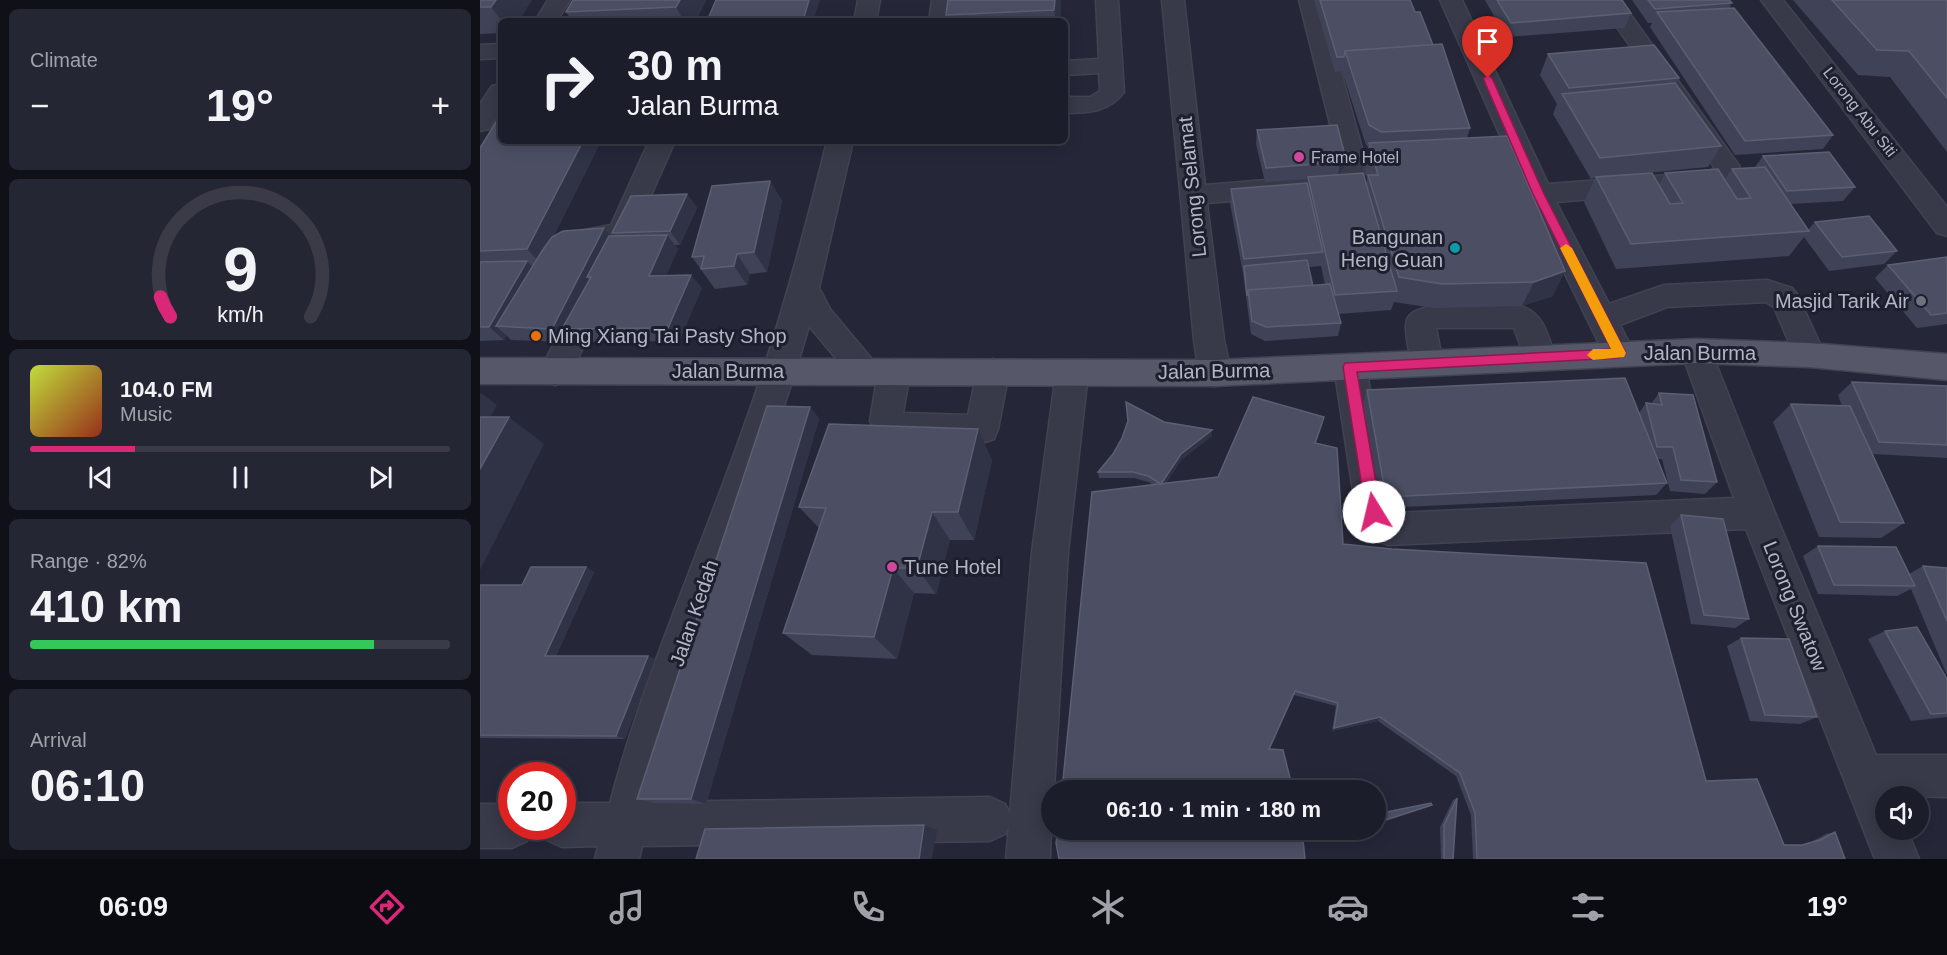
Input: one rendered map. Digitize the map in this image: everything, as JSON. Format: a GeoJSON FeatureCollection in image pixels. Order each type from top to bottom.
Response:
{"type":"FeatureCollection","features":[{"type":"Feature","properties":{"kind":"main road","name":"Jalan Burma"},"geometry":{"type":"LineString","coordinates":[[480,371],[780,370],[1072,374],[1215,373],[1696,351],[1809,355],[1947,367]]}},
{"type":"Feature","properties":{"kind":"street"},"geometry":{"type":"LineString","coordinates":[[548,18],[558,0]]}},
{"type":"Feature","properties":{"kind":"street"},"geometry":{"type":"LineString","coordinates":[[866,18],[869,0]]}},
{"type":"Feature","properties":{"kind":"street"},"geometry":{"type":"LineString","coordinates":[[940,18],[943,0]]}},
{"type":"Feature","properties":{"kind":"street"},"geometry":{"type":"LineString","coordinates":[[1068,105],[1092,104],[1109,96],[1112,92],[1107,0]]}},
{"type":"Feature","properties":{"kind":"street","name":"Lorong Selamat"},"geometry":{"type":"LineString","coordinates":[[1173,0],[1193,195],[1215,373]]}},
{"type":"Feature","properties":{"kind":"street"},"geometry":{"type":"LineString","coordinates":[[1193,195],[1330,184],[1345,179],[1355,171],[1310,0]]}},
{"type":"Feature","properties":{"kind":"street"},"geometry":{"type":"LineString","coordinates":[[1451,0],[1539,194],[1619,353]]}},
{"type":"Feature","properties":{"kind":"street"},"geometry":{"type":"LineString","coordinates":[[1539,194],[1716,180],[1725,175],[1727,167],[1609,0]]}},
{"type":"Feature","properties":{"kind":"street","name":"Lorong Abu Siti"},"geometry":{"type":"LineString","coordinates":[[1772,0],[1947,226]]}},
{"type":"Feature","properties":{"kind":"street"},"geometry":{"type":"LineString","coordinates":[[480,52],[498,51]]}},
{"type":"Feature","properties":{"kind":"street"},"geometry":{"type":"LineString","coordinates":[[1068,68],[1111,65]]}},
{"type":"Feature","properties":{"kind":"street"},"geometry":{"type":"LineString","coordinates":[[480,123],[498,96]]}},
{"type":"Feature","properties":{"kind":"street"},"geometry":{"type":"LineString","coordinates":[[547,264],[555,250],[566,242],[608,237],[622,231],[661,144]]}},
{"type":"Feature","properties":{"kind":"street","name":"Jalan Kedah"},"geometry":{"type":"LineString","coordinates":[[621,842],[689,622],[780,370],[805,289],[839,144]]}},
{"type":"Feature","properties":{"kind":"street"},"geometry":{"type":"LineString","coordinates":[[805,289],[818,316],[880,371],[886,422],[891,426],[982,429],[993,372]]}},
{"type":"Feature","properties":{"kind":"street"},"geometry":{"type":"LineString","coordinates":[[1601,318],[1625,312],[1664,296],[1767,291],[1782,296],[1786,302],[1809,355]]}},
{"type":"Feature","properties":{"kind":"street"},"geometry":{"type":"LineString","coordinates":[[555,372],[596,292]]}},
{"type":"Feature","properties":{"kind":"street"},"geometry":{"type":"LineString","coordinates":[[1427,363],[1420,323],[1431,317],[1520,317],[1531,328],[1539,357]]}},
{"type":"Feature","properties":{"kind":"street","name":"Lorong Swatow"},"geometry":{"type":"LineString","coordinates":[[1696,351],[1757,513],[1896,859]]}},
{"type":"Feature","properties":{"kind":"street"},"geometry":{"type":"LineString","coordinates":[[1350,367],[1374,512],[1378,521],[1388,528],[1757,513]]}},
{"type":"Feature","properties":{"kind":"street"},"geometry":{"type":"LineString","coordinates":[[1028,859],[1050,552],[1072,374]]}},
{"type":"Feature","properties":{"kind":"street"},"geometry":{"type":"LineString","coordinates":[[1863,776],[1947,776]]}},
{"type":"Feature","properties":{"kind":"street"},"geometry":{"type":"LineString","coordinates":[[576,829],[621,842],[990,819]]}},
{"type":"Feature","properties":{"kind":"street"},"geometry":{"type":"LineString","coordinates":[[480,826],[498,826]]}},
{"type":"Feature","properties":{"kind":"building"},"geometry":{"type":"Polygon","coordinates":[[[480,0],[496,0],[491,7],[480,7],[480,0]]]}},
{"type":"Feature","properties":{"kind":"building"},"geometry":{"type":"Polygon","coordinates":[[[573,0],[680,0],[676,7],[566,12],[573,0]]]}},
{"type":"Feature","properties":{"kind":"building"},"geometry":{"type":"Polygon","coordinates":[[[716,0],[809,0],[804,18],[708,18],[716,0]]]}},
{"type":"Feature","properties":{"kind":"building"},"geometry":{"type":"Polygon","coordinates":[[[948,0],[1055,0],[1054,10],[946,15],[948,0]]]}},
{"type":"Feature","properties":{"kind":"building"},"geometry":{"type":"Polygon","coordinates":[[[1320,0],[1410,0],[1415,12],[1420,12],[1433,45],[1345,51],[1344,57],[1337,57],[1320,0]]]}},
{"type":"Feature","properties":{"kind":"building"},"geometry":{"type":"Polygon","coordinates":[[[1497,0],[1622,0],[1631,13],[1511,23],[1497,0]]]}},
{"type":"Feature","properties":{"kind":"building"},"geometry":{"type":"Polygon","coordinates":[[[1648,0],[1729,0],[1732,3],[1655,9],[1648,0]]]}},
{"type":"Feature","properties":{"kind":"building"},"geometry":{"type":"Polygon","coordinates":[[[1832,0],[1947,0],[1947,98],[1909,51],[1877,50],[1832,0]]]}},
{"type":"Feature","properties":{"kind":"building"},"geometry":{"type":"Polygon","coordinates":[[[1734,8],[1833,135],[1745,141],[1657,12],[1734,8]]]}},
{"type":"Feature","properties":{"kind":"building"},"geometry":{"type":"Polygon","coordinates":[[[1442,44],[1470,128],[1381,132],[1369,125],[1345,51],[1442,44]]]}},
{"type":"Feature","properties":{"kind":"building"},"geometry":{"type":"Polygon","coordinates":[[[1654,45],[1679,78],[1569,88],[1548,54],[1654,45]]]}},
{"type":"Feature","properties":{"kind":"building"},"geometry":{"type":"Polygon","coordinates":[[[1675,83],[1721,146],[1600,158],[1562,94],[1675,83]]]}},
{"type":"Feature","properties":{"kind":"building"},"geometry":{"type":"Polygon","coordinates":[[[498,119],[498,144],[581,144],[527,249],[480,251],[480,148],[498,119]]]}},
{"type":"Feature","properties":{"kind":"building"},"geometry":{"type":"Polygon","coordinates":[[[1337,125],[1345,155],[1340,162],[1266,168],[1257,130],[1337,125]]]}},
{"type":"Feature","properties":{"kind":"building","name":"Bangunan Heng Guan"},"geometry":{"type":"Polygon","coordinates":[[[1507,136],[1565,271],[1534,282],[1442,284],[1399,277],[1368,175],[1378,175],[1369,143],[1507,136]]]}},
{"type":"Feature","properties":{"kind":"building"},"geometry":{"type":"Polygon","coordinates":[[[1829,152],[1855,187],[1787,191],[1763,156],[1829,152]]]}},
{"type":"Feature","properties":{"kind":"building"},"geometry":{"type":"Polygon","coordinates":[[[1765,167],[1809,231],[1631,244],[1596,177],[1652,173],[1670,204],[1683,203],[1665,173],[1718,169],[1737,199],[1751,198],[1732,169],[1765,167]]]}},
{"type":"Feature","properties":{"kind":"building"},"geometry":{"type":"Polygon","coordinates":[[[1363,173],[1397,291],[1335,295],[1308,177],[1363,173]]]}},
{"type":"Feature","properties":{"kind":"building"},"geometry":{"type":"Polygon","coordinates":[[[770,181],[754,252],[737,254],[734,266],[701,269],[704,256],[692,257],[712,186],[770,181]]]}},
{"type":"Feature","properties":{"kind":"building"},"geometry":{"type":"Polygon","coordinates":[[[1307,183],[1323,252],[1244,259],[1231,189],[1307,183]]]}},
{"type":"Feature","properties":{"kind":"building"},"geometry":{"type":"Polygon","coordinates":[[[687,194],[670,231],[612,233],[631,196],[687,194]]]}},
{"type":"Feature","properties":{"kind":"building"},"geometry":{"type":"Polygon","coordinates":[[[1869,216],[1897,251],[1842,257],[1815,222],[1869,216]]]}},
{"type":"Feature","properties":{"kind":"building"},"geometry":{"type":"Polygon","coordinates":[[[604,228],[552,329],[496,326],[552,237],[563,231],[604,228]]]}},
{"type":"Feature","properties":{"kind":"building"},"geometry":{"type":"Polygon","coordinates":[[[667,235],[649,276],[691,275],[668,328],[562,329],[591,277],[587,277],[609,236],[667,235]]]}},
{"type":"Feature","properties":{"kind":"building"},"geometry":{"type":"Polygon","coordinates":[[[1947,257],[1947,313],[1931,315],[1888,265],[1947,257]]]}},
{"type":"Feature","properties":{"kind":"building"},"geometry":{"type":"Polygon","coordinates":[[[1307,260],[1313,286],[1248,290],[1247,296],[1244,266],[1307,260]]]}},
{"type":"Feature","properties":{"kind":"building"},"geometry":{"type":"Polygon","coordinates":[[[527,261],[489,327],[480,327],[480,262],[527,261]]]}},
{"type":"Feature","properties":{"kind":"building"},"geometry":{"type":"Polygon","coordinates":[[[1330,284],[1341,323],[1266,327],[1252,321],[1248,290],[1330,284]]]}},
{"type":"Feature","properties":{"kind":"building"},"geometry":{"type":"Polygon","coordinates":[[[1625,378],[1667,483],[1386,497],[1367,390],[1625,378]]]}},
{"type":"Feature","properties":{"kind":"building"},"geometry":{"type":"Polygon","coordinates":[[[1852,382],[1947,386],[1947,445],[1879,442],[1852,382]]]}},
{"type":"Feature","properties":{"kind":"building"},"geometry":{"type":"Polygon","coordinates":[[[1659,393],[1693,395],[1717,482],[1681,480],[1673,447],[1657,447],[1646,403],[1662,405],[1659,393]]]}},
{"type":"Feature","properties":{"kind":"building"},"geometry":{"type":"Polygon","coordinates":[[[1253,397],[1324,417],[1315,443],[1337,448],[1343,544],[1392,549],[1646,563],[1706,781],[1757,779],[1784,845],[1802,845],[1820,840],[1835,832],[1845,859],[1477,859],[1475,813],[1460,773],[1380,717],[1334,728],[1338,703],[1295,691],[1269,749],[1283,750],[1290,780],[1063,780],[1092,492],[1218,477],[1253,397]]]}},
{"type":"Feature","properties":{"kind":"building"},"geometry":{"type":"Polygon","coordinates":[[[1126,402],[1164,422],[1212,430],[1181,454],[1161,484],[1148,476],[1133,472],[1098,472],[1113,454],[1122,438],[1128,421],[1126,402]]]}},
{"type":"Feature","properties":{"kind":"building"},"geometry":{"type":"Polygon","coordinates":[[[1791,404],[1850,406],[1904,523],[1840,522],[1791,404]]]}},
{"type":"Feature","properties":{"kind":"building"},"geometry":{"type":"Polygon","coordinates":[[[767,406],[810,407],[691,799],[637,799],[767,406]]]}},
{"type":"Feature","properties":{"kind":"building"},"geometry":{"type":"Polygon","coordinates":[[[480,417],[509,417],[480,469],[480,417]]]}},
{"type":"Feature","properties":{"kind":"building","name":"Tune Hotel"},"geometry":{"type":"Polygon","coordinates":[[[829,424],[978,429],[958,512],[932,512],[917,568],[893,568],[874,637],[783,633],[826,508],[799,507],[829,424]]]}},
{"type":"Feature","properties":{"kind":"building"},"geometry":{"type":"Polygon","coordinates":[[[1681,515],[1723,519],[1749,619],[1704,615],[1681,515]]]}},
{"type":"Feature","properties":{"kind":"building"},"geometry":{"type":"Polygon","coordinates":[[[1818,546],[1896,547],[1915,586],[1834,585],[1818,546]]]}},
{"type":"Feature","properties":{"kind":"building"},"geometry":{"type":"Polygon","coordinates":[[[1923,566],[1947,568],[1947,621],[1923,566]]]}},
{"type":"Feature","properties":{"kind":"building"},"geometry":{"type":"Polygon","coordinates":[[[531,567],[586,567],[545,656],[648,656],[616,736],[480,735],[480,585],[522,585],[531,567]]]}},
{"type":"Feature","properties":{"kind":"building"},"geometry":{"type":"Polygon","coordinates":[[[1917,627],[1947,679],[1947,713],[1931,714],[1885,631],[1917,627]]]}},
{"type":"Feature","properties":{"kind":"building"},"geometry":{"type":"Polygon","coordinates":[[[1741,638],[1789,639],[1817,717],[1765,715],[1741,638]]]}},
{"type":"Feature","properties":{"kind":"building"},"geometry":{"type":"Polygon","coordinates":[[[1457,798],[1453,859],[1444,859],[1444,825],[1457,798]]]}},
{"type":"Feature","properties":{"kind":"building"},"geometry":{"type":"Polygon","coordinates":[[[1431,803],[1432,805],[1386,820],[1386,812],[1431,803]]]}},
{"type":"Feature","properties":{"kind":"building"},"geometry":{"type":"Polygon","coordinates":[[[924,825],[919,859],[696,859],[705,829],[924,825]]]}},
{"type":"Feature","properties":{"kind":"building"},"geometry":{"type":"Polygon","coordinates":[[[1056,840],[1303,840],[1305,859],[1059,859],[1056,840]]]}},
{"type":"Feature","properties":{"kind":"slow traffic"},"geometry":{"type":"LineString","coordinates":[[1566,248],[1619,353],[1593,355]]}},
{"type":"Feature","properties":{"kind":"place","name":"Frame Hotel"},"geometry":{"type":"Point","coordinates":[1299,157]}},
{"type":"Feature","properties":{"kind":"place","name":"Bangunan Heng Guan"},"geometry":{"type":"Point","coordinates":[1455,248]}},
{"type":"Feature","properties":{"kind":"place","name":"Masjid Tarik Air"},"geometry":{"type":"Point","coordinates":[1921,301]}},
{"type":"Feature","properties":{"kind":"place","name":"Ming Xiang Tai Pasty Shop"},"geometry":{"type":"Point","coordinates":[536,336]}},
{"type":"Feature","properties":{"kind":"place","name":"Tune Hotel"},"geometry":{"type":"Point","coordinates":[892,567]}},
{"type":"Feature","properties":{"kind":"route"},"geometry":{"type":"LineString","coordinates":[[1374,512],[1350,367],[1619,353],[1539,194],[1488,78]]}}]}
